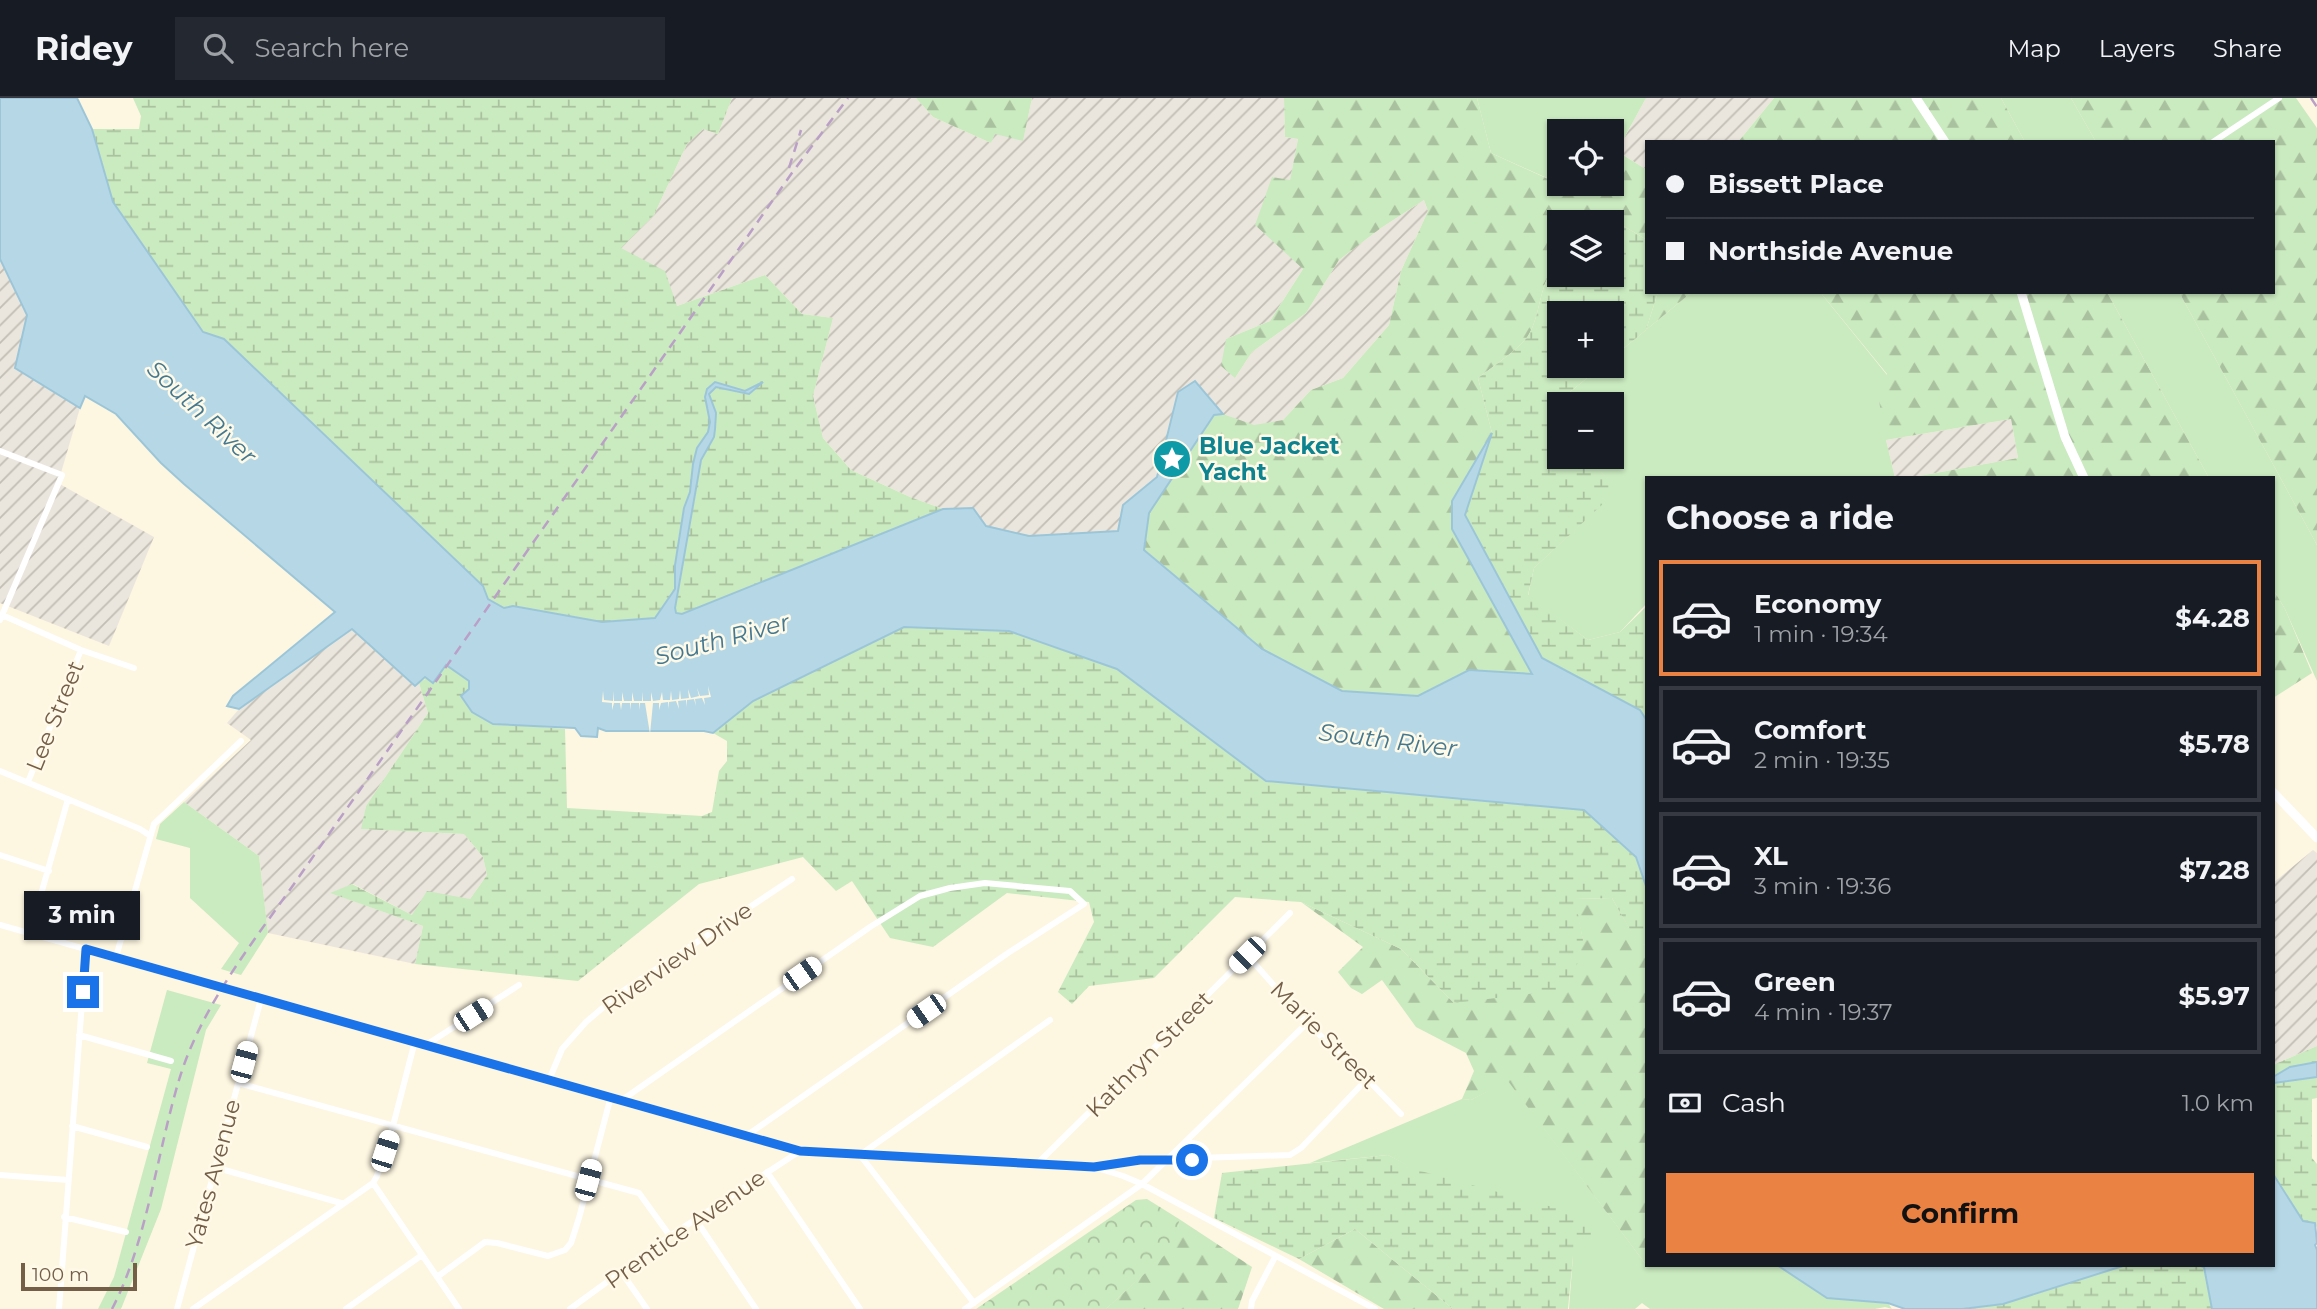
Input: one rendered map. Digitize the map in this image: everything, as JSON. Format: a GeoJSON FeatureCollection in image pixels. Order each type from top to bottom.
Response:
{"type":"FeatureCollection","features":[{"type":"Feature","properties":{"kind":"street"},"geometry":{"type":"LineString","coordinates":[[1916,98],[1944,140]]}},
{"type":"Feature","properties":{"kind":"street"},"geometry":{"type":"LineString","coordinates":[[2216,140],[2279,98]]}},
{"type":"Feature","properties":{"kind":"street"},"geometry":{"type":"LineString","coordinates":[[2022,294],[2065,437],[2083,476]]}},
{"type":"Feature","properties":{"kind":"street"},"geometry":{"type":"LineString","coordinates":[[0,451],[62,475],[1,618],[134,668]]}},
{"type":"Feature","properties":{"kind":"street","name":"Lee Street"},"geometry":{"type":"LineString","coordinates":[[28,782],[81,650]]}},
{"type":"Feature","properties":{"kind":"street"},"geometry":{"type":"LineString","coordinates":[[116,957],[154,824],[242,741]]}},
{"type":"Feature","properties":{"kind":"street"},"geometry":{"type":"LineString","coordinates":[[0,771],[149,835]]}},
{"type":"Feature","properties":{"kind":"street"},"geometry":{"type":"LineString","coordinates":[[2275,794],[2317,838]]}},
{"type":"Feature","properties":{"kind":"street"},"geometry":{"type":"LineString","coordinates":[[30,933],[68,799]]}},
{"type":"Feature","properties":{"kind":"street"},"geometry":{"type":"LineString","coordinates":[[0,855],[49,871]]}},
{"type":"Feature","properties":{"kind":"street","name":"Riverview Drive"},"geometry":{"type":"LineString","coordinates":[[549,1080],[562,1049],[586,1022],[620,993],[792,879]]}},
{"type":"Feature","properties":{"kind":"street"},"geometry":{"type":"LineString","coordinates":[[622,1100],[870,926],[920,896],[950,887],[985,883],[1070,891],[1084,904],[1008,953],[746,1136]]}},
{"type":"Feature","properties":{"kind":"street","name":"Kathryn Street"},"geometry":{"type":"LineString","coordinates":[[1036,1165],[1290,913]]}},
{"type":"Feature","properties":{"kind":"street"},"geometry":{"type":"LineString","coordinates":[[0,927],[116,957],[800,1151],[1094,1167],[1140,1160],[1290,1155],[1301,1148],[1367,1079]]}},
{"type":"Feature","properties":{"kind":"street"},"geometry":{"type":"LineString","coordinates":[[59,1309],[86,949]]}},
{"type":"Feature","properties":{"kind":"street","name":"Marie Street"},"geometry":{"type":"LineString","coordinates":[[1247,955],[1307,1023],[1401,1114]]}},
{"type":"Feature","properties":{"kind":"street"},"geometry":{"type":"LineString","coordinates":[[426,1045],[519,985]]}},
{"type":"Feature","properties":{"kind":"street","name":"Yates Avenue"},"geometry":{"type":"LineString","coordinates":[[177,1309],[261,999]]}},
{"type":"Feature","properties":{"kind":"street"},"geometry":{"type":"LineString","coordinates":[[860,1156],[1050,1020]]}},
{"type":"Feature","properties":{"kind":"street"},"geometry":{"type":"LineString","coordinates":[[965,1309],[1142,1184],[1307,1023]]}},
{"type":"Feature","properties":{"kind":"street"},"geometry":{"type":"LineString","coordinates":[[79,1035],[171,1061]]}},
{"type":"Feature","properties":{"kind":"street"},"geometry":{"type":"LineString","coordinates":[[193,1309],[373,1183],[393,1126],[415,1041]]}},
{"type":"Feature","properties":{"kind":"street"},"geometry":{"type":"LineString","coordinates":[[238,1083],[639,1193],[670,1236]]}},
{"type":"Feature","properties":{"kind":"street"},"geometry":{"type":"LineString","coordinates":[[437,1278],[485,1242],[548,1256],[565,1250],[571,1244],[611,1096]]}},
{"type":"Feature","properties":{"kind":"street"},"geometry":{"type":"LineString","coordinates":[[72,1126],[147,1147]]}},
{"type":"Feature","properties":{"kind":"street","name":"Prentice Avenue"},"geometry":{"type":"LineString","coordinates":[[570,1309],[670,1236],[800,1151]]}},
{"type":"Feature","properties":{"kind":"street"},"geometry":{"type":"LineString","coordinates":[[860,1156],[974,1303]]}},
{"type":"Feature","properties":{"kind":"street"},"geometry":{"type":"LineString","coordinates":[[214,1167],[341,1203]]}},
{"type":"Feature","properties":{"kind":"street"},"geometry":{"type":"LineString","coordinates":[[1094,1167],[1142,1184],[1375,1309]]}},
{"type":"Feature","properties":{"kind":"street"},"geometry":{"type":"LineString","coordinates":[[767,1172],[860,1309]]}},
{"type":"Feature","properties":{"kind":"street"},"geometry":{"type":"LineString","coordinates":[[0,1175],[68,1180]]}},
{"type":"Feature","properties":{"kind":"street"},"geometry":{"type":"LineString","coordinates":[[373,1183],[459,1309]]}},
{"type":"Feature","properties":{"kind":"street"},"geometry":{"type":"LineString","coordinates":[[64,1217],[126,1232]]}},
{"type":"Feature","properties":{"kind":"street"},"geometry":{"type":"LineString","coordinates":[[696,1220],[756,1309]]}},
{"type":"Feature","properties":{"kind":"street"},"geometry":{"type":"LineString","coordinates":[[346,1309],[422,1255]]}},
{"type":"Feature","properties":{"kind":"street"},"geometry":{"type":"LineString","coordinates":[[1251,1309],[1252,1301],[1275,1257]]}},
{"type":"Feature","properties":{"kind":"street"},"geometry":{"type":"LineString","coordinates":[[622,1273],[646,1309]]}},
{"type":"Feature","properties":{"kind":"shaded area"},"geometry":{"type":"Polygon","coordinates":[[[732,98],[916,98],[933,117],[991,143],[994,133],[1023,140],[1032,98],[1284,98],[1285,137],[1298,139],[1290,181],[1272,177],[1303,269],[1270,321],[1226,339],[1235,378],[1252,352],[1306,313],[1339,260],[1424,200],[1428,211],[1401,271],[1389,325],[1343,378],[1311,390],[1283,420],[1254,426],[1223,414],[1195,382],[1178,392],[1157,478],[1123,505],[1118,531],[1029,536],[986,526],[973,508],[943,509],[851,470],[823,438],[813,396],[833,318],[802,314],[765,275],[677,306],[620,248],[654,215],[687,144],[703,129],[718,134],[732,98]]]}},
{"type":"Feature","properties":{"kind":"shaded area"},"geometry":{"type":"Polygon","coordinates":[[[1646,98],[1774,98],[1740,140],[1645,140],[1645,169],[1624,155],[1624,138],[1646,98]]]}},
{"type":"Feature","properties":{"kind":"shaded area"},"geometry":{"type":"Polygon","coordinates":[[[0,259],[27,315],[15,368],[80,408],[58,483],[154,537],[109,646],[0,603],[0,259]]]}},
{"type":"Feature","properties":{"kind":"shaded area"},"geometry":{"type":"Polygon","coordinates":[[[2011,419],[2018,458],[1919,476],[1895,476],[1886,440],[2011,419]]]}},
{"type":"Feature","properties":{"kind":"shaded area"},"geometry":{"type":"Polygon","coordinates":[[[352,628],[414,686],[419,683],[428,713],[366,806],[362,829],[464,834],[483,857],[487,875],[470,899],[412,915],[353,884],[331,893],[423,926],[415,964],[268,933],[259,856],[184,802],[251,740],[227,723],[239,709],[352,628]]]}},
{"type":"Feature","properties":{"kind":"shaded area"},"geometry":{"type":"Polygon","coordinates":[[[2313,850],[2317,853],[2317,1046],[2275,1064],[2275,881],[2313,850]]]}},
{"type":"Feature","properties":{"kind":"green space"},"geometry":{"type":"Polygon","coordinates":[[[133,98],[732,98],[718,134],[703,129],[687,144],[654,215],[621,248],[665,271],[677,306],[765,275],[802,314],[833,318],[813,396],[823,438],[851,470],[943,509],[682,614],[676,613],[701,460],[714,437],[716,413],[709,394],[716,387],[749,394],[759,384],[745,391],[715,382],[705,397],[710,422],[708,432],[697,448],[690,492],[684,508],[675,565],[676,589],[655,619],[602,622],[513,606],[504,608],[488,599],[225,339],[203,332],[113,202],[92,129],[139,129],[141,116],[133,98]]]}},
{"type":"Feature","properties":{"kind":"green space"},"geometry":{"type":"Polygon","coordinates":[[[916,98],[1032,98],[1023,141],[995,134],[991,143],[933,117],[916,98]]]}},
{"type":"Feature","properties":{"kind":"green space"},"geometry":{"type":"Polygon","coordinates":[[[1284,98],[1477,98],[1491,153],[1547,178],[1547,196],[1624,196],[1624,156],[1645,169],[1645,239],[1624,226],[1624,210],[1547,210],[1547,278],[1536,318],[1524,341],[1478,378],[1492,433],[1452,501],[1452,529],[1533,675],[1469,670],[1418,696],[1342,691],[1262,649],[1144,549],[1149,513],[1214,415],[1223,414],[1254,425],[1283,420],[1311,390],[1343,378],[1389,325],[1401,271],[1428,211],[1424,200],[1339,260],[1306,313],[1252,352],[1235,378],[1221,366],[1226,339],[1270,321],[1303,269],[1255,225],[1272,177],[1290,180],[1298,139],[1285,137],[1284,98]]]}},
{"type":"Feature","properties":{"kind":"green space"},"geometry":{"type":"Polygon","coordinates":[[[1477,98],[1646,98],[1624,138],[1624,119],[1547,119],[1547,178],[1491,153],[1477,98]]]}},
{"type":"Feature","properties":{"kind":"green space"},"geometry":{"type":"Polygon","coordinates":[[[1774,98],[2001,98],[2024,140],[1740,140],[1774,98]]]}},
{"type":"Feature","properties":{"kind":"green space"},"geometry":{"type":"Polygon","coordinates":[[[2001,98],[2071,98],[2095,140],[2024,140],[2001,98]]]}},
{"type":"Feature","properties":{"kind":"green space"},"geometry":{"type":"Polygon","coordinates":[[[2071,98],[2296,98],[2317,128],[2317,545],[2180,294],[2275,294],[2275,140],[2095,140],[2071,98]]]}},
{"type":"Feature","properties":{"kind":"green space"},"geometry":{"type":"Polygon","coordinates":[[[1624,226],[1645,239],[1645,294],[1657,294],[1646,330],[1624,348],[1624,301],[1547,301],[1547,378],[1587,378],[1570,392],[1547,392],[1547,469],[1597,469],[1620,488],[1534,568],[1528,595],[1588,640],[1620,632],[1645,608],[1645,718],[1640,710],[1542,658],[1465,515],[1492,433],[1478,378],[1528,336],[1547,278],[1547,287],[1624,287],[1624,226]]]}},
{"type":"Feature","properties":{"kind":"green space"},"geometry":{"type":"Polygon","coordinates":[[[1657,294],[1690,294],[1646,330],[1657,294]]]}},
{"type":"Feature","properties":{"kind":"green space"},"geometry":{"type":"Polygon","coordinates":[[[1690,294],[1822,294],[1887,375],[1886,440],[1895,476],[1645,476],[1645,605],[1620,632],[1588,640],[1528,596],[1534,568],[1619,488],[1597,469],[1624,469],[1624,392],[1570,392],[1587,378],[1624,378],[1624,348],[1690,294]]]}},
{"type":"Feature","properties":{"kind":"green space"},"geometry":{"type":"Polygon","coordinates":[[[1822,294],[2108,294],[2208,476],[1919,476],[2018,458],[2011,419],[1886,440],[1879,401],[1887,374],[1822,294]]]}},
{"type":"Feature","properties":{"kind":"green space"},"geometry":{"type":"Polygon","coordinates":[[[2108,294],[2180,294],[2317,545],[2317,681],[2275,592],[2275,476],[2208,476],[2108,294]]]}},
{"type":"Feature","properties":{"kind":"green space"},"geometry":{"type":"Polygon","coordinates":[[[2275,592],[2285,609],[2312,673],[2275,697],[2275,592]]]}},
{"type":"Feature","properties":{"kind":"green space"},"geometry":{"type":"Polygon","coordinates":[[[904,627],[1009,631],[1117,669],[1266,781],[1584,810],[1636,857],[1645,883],[1645,944],[1639,946],[1612,898],[1575,899],[1583,940],[1571,989],[1454,1003],[1401,949],[1301,902],[1235,897],[1154,978],[1089,986],[1072,1004],[1058,992],[1094,922],[1089,902],[1007,893],[933,947],[890,938],[852,881],[836,891],[803,857],[699,884],[578,981],[415,964],[423,926],[330,893],[352,884],[412,915],[427,891],[470,899],[487,875],[483,857],[464,834],[361,829],[366,806],[428,713],[419,683],[446,665],[469,681],[472,712],[493,723],[565,729],[567,808],[702,816],[712,812],[719,771],[727,761],[727,741],[713,733],[753,701],[904,627]]]}},
{"type":"Feature","properties":{"kind":"green space"},"geometry":{"type":"Polygon","coordinates":[[[184,802],[259,856],[268,933],[241,975],[221,969],[239,943],[190,898],[190,848],[156,839],[160,824],[184,802]]]}},
{"type":"Feature","properties":{"kind":"green space"},"geometry":{"type":"Polygon","coordinates":[[[1612,898],[1639,945],[1645,944],[1645,1263],[1508,1081],[1471,1100],[1462,1099],[1474,1071],[1466,1053],[1416,1027],[1382,980],[1362,994],[1351,988],[1338,972],[1363,947],[1301,902],[1401,949],[1454,1003],[1583,940],[1574,899],[1612,898]]]}},
{"type":"Feature","properties":{"kind":"green space"},"geometry":{"type":"Polygon","coordinates":[[[167,990],[221,1005],[206,1030],[161,1209],[121,1309],[98,1309],[114,1277],[171,1069],[147,1063],[167,990]]]}},
{"type":"Feature","properties":{"kind":"green space"},"geometry":{"type":"Polygon","coordinates":[[[2317,1046],[2317,1062],[2290,1067],[2275,1076],[2275,1064],[2317,1046]]]}},
{"type":"Feature","properties":{"kind":"green space"},"geometry":{"type":"Polygon","coordinates":[[[2317,1077],[2317,1098],[2312,1099],[2312,1158],[2317,1164],[2317,1228],[2315,1223],[2303,1222],[2275,1177],[2275,1083],[2317,1077]]]}},
{"type":"Feature","properties":{"kind":"green space"},"geometry":{"type":"Polygon","coordinates":[[[1508,1080],[1645,1263],[1645,1267],[1780,1267],[1827,1298],[1888,1303],[1892,1309],[1650,1309],[1642,1303],[1635,1309],[1569,1309],[1573,1256],[1388,1155],[1310,1163],[1462,1099],[1471,1100],[1508,1080]]]}},
{"type":"Feature","properties":{"kind":"green space"},"geometry":{"type":"Polygon","coordinates":[[[1388,1155],[1417,1170],[1578,1214],[1595,1237],[1573,1256],[1568,1309],[1453,1309],[1355,1229],[1299,1259],[1214,1218],[1222,1173],[1388,1155]]]}},
{"type":"Feature","properties":{"kind":"green space"},"geometry":{"type":"Polygon","coordinates":[[[1147,1199],[1179,1219],[1178,1243],[1106,1309],[976,1309],[1136,1200],[1147,1199]]]}},
{"type":"Feature","properties":{"kind":"green space"},"geometry":{"type":"Polygon","coordinates":[[[1179,1219],[1252,1267],[1238,1309],[1106,1309],[1177,1243],[1179,1219]]]}},
{"type":"Feature","properties":{"kind":"green space"},"geometry":{"type":"Polygon","coordinates":[[[1355,1229],[1453,1309],[1384,1309],[1299,1259],[1355,1229]]]}},
{"type":"Feature","properties":{"kind":"green space"},"geometry":{"type":"Polygon","coordinates":[[[2120,1267],[2204,1267],[2212,1309],[1962,1309],[2003,1304],[2120,1267]]]}},
{"type":"Feature","properties":{"kind":"water","name":"South River"},"geometry":{"type":"Polygon","coordinates":[[[0,98],[77,98],[92,129],[113,202],[203,332],[224,339],[483,586],[488,599],[504,608],[513,606],[602,622],[655,618],[675,589],[675,565],[693,464],[697,448],[708,432],[710,422],[705,397],[707,389],[715,382],[745,391],[763,382],[749,394],[716,387],[709,394],[716,413],[715,429],[714,437],[701,460],[675,608],[676,613],[682,614],[943,509],[973,508],[986,526],[1029,536],[1118,531],[1123,505],[1157,477],[1178,392],[1195,381],[1223,414],[1214,415],[1149,513],[1144,550],[1262,649],[1342,691],[1418,696],[1469,670],[1532,674],[1452,529],[1452,501],[1492,433],[1465,515],[1542,658],[1640,710],[1645,718],[1645,883],[1636,857],[1584,810],[1266,781],[1117,669],[1009,631],[904,627],[753,701],[713,733],[606,731],[598,728],[597,737],[581,736],[575,728],[493,724],[472,712],[461,696],[469,689],[469,681],[446,665],[433,683],[425,677],[415,686],[352,629],[239,709],[227,706],[233,696],[335,612],[184,484],[116,414],[85,396],[80,408],[15,368],[27,315],[0,259],[0,98]]]}},
{"type":"Feature","properties":{"kind":"water"},"geometry":{"type":"Polygon","coordinates":[[[2317,1062],[2317,1077],[2275,1083],[2275,1076],[2290,1067],[2317,1062]]]}},
{"type":"Feature","properties":{"kind":"water"},"geometry":{"type":"Polygon","coordinates":[[[2275,1177],[2303,1221],[2315,1223],[2317,1309],[2212,1309],[2204,1267],[2275,1267],[2275,1177]]]}},
{"type":"Feature","properties":{"kind":"water"},"geometry":{"type":"Polygon","coordinates":[[[1780,1267],[2120,1267],[2003,1304],[1962,1309],[1905,1309],[1888,1303],[1827,1298],[1780,1267]]]}},
{"type":"Feature","properties":{"kind":"pier"},"geometry":{"type":"Polygon","coordinates":[[[708,686],[711,697],[704,698],[705,705],[702,698],[695,699],[696,706],[694,699],[687,700],[687,707],[686,700],[678,701],[679,709],[676,701],[669,702],[669,709],[668,702],[661,703],[659,710],[659,703],[653,703],[650,734],[645,703],[640,703],[639,710],[639,703],[631,703],[630,710],[630,703],[622,703],[621,710],[620,703],[614,703],[612,710],[612,703],[602,702],[603,691],[604,700],[613,701],[613,691],[614,701],[622,701],[622,692],[624,701],[632,701],[632,692],[634,701],[642,701],[643,692],[643,701],[651,701],[651,692],[653,701],[660,700],[662,692],[663,700],[670,700],[671,691],[672,700],[679,699],[680,690],[681,699],[689,698],[688,689],[691,698],[699,696],[697,688],[700,696],[709,695],[708,686]]]}},
{"type":"Feature","properties":{"kind":"railway"},"geometry":{"type":"LineString","coordinates":[[112,1309],[124,1283],[143,1226],[179,1080],[188,1053],[214,1002],[794,170],[848,98]]}},
{"type":"Feature","properties":{"kind":"railway"},"geometry":{"type":"LineString","coordinates":[[2311,98],[2317,107]]}},
{"type":"Feature","properties":{"kind":"railway"},"geometry":{"type":"LineString","coordinates":[[789,168],[801,130]]}},
{"type":"Feature","properties":{"kind":"place","name":"Blue Jacket Yacht"},"geometry":{"type":"Point","coordinates":[1172,459]}},
{"type":"Feature","properties":{"kind":"route"},"geometry":{"type":"LineString","coordinates":[[83,992],[86,949],[800,1151],[1094,1167],[1140,1160],[1192,1160]]}}]}
